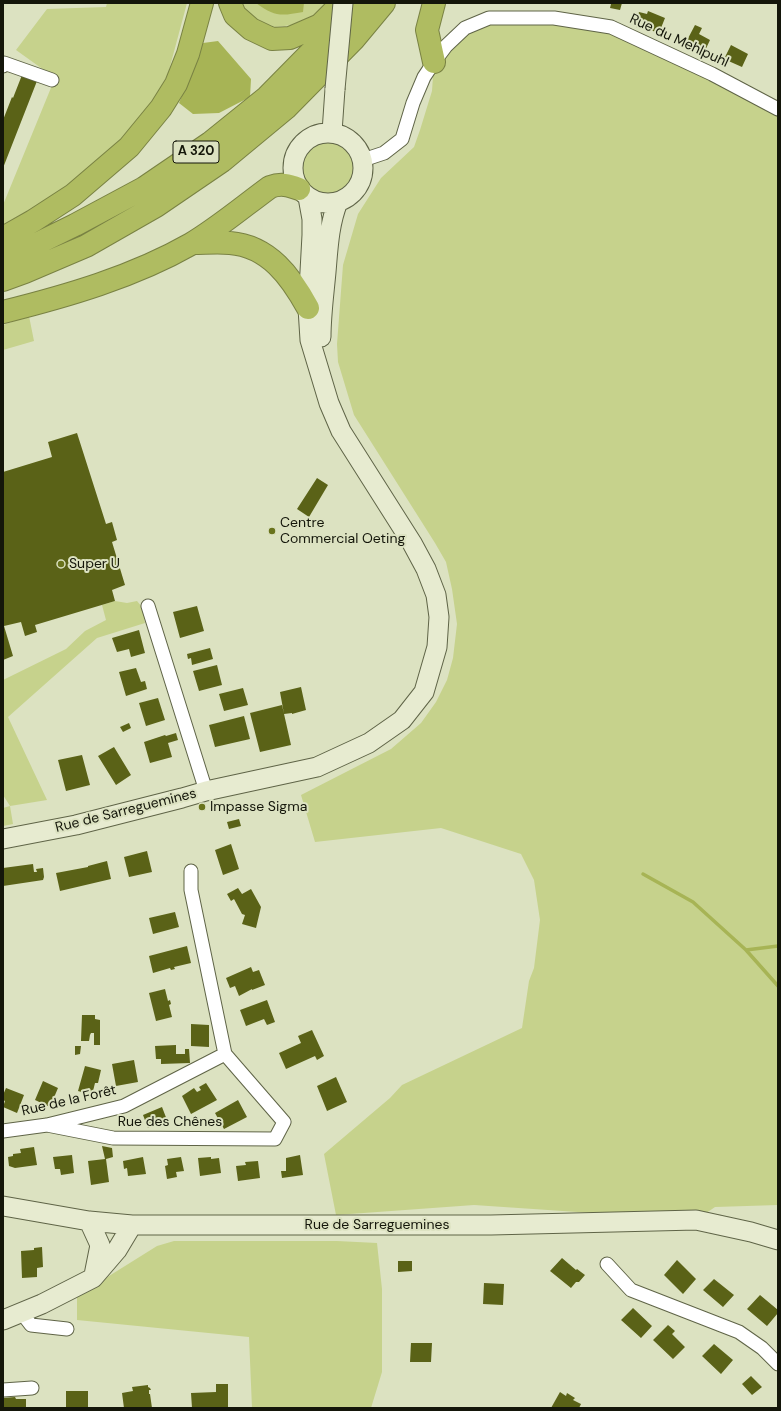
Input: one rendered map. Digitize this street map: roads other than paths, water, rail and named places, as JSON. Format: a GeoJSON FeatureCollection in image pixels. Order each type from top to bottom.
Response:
{"type":"FeatureCollection","features":[{"type":"Feature","properties":{"kind":"highway"},"geometry":{"type":"LineString","coordinates":[[3,238],[33,222],[73,195],[129,147],[161,108],[176,84],[188,54],[202,3]]}},
{"type":"Feature","properties":{"kind":"highway"},"geometry":{"type":"LineString","coordinates":[[230,3],[235,15],[251,30],[272,39],[290,38],[320,25],[343,3]]}},
{"type":"Feature","properties":{"kind":"highway","name":"A 320"},"geometry":{"type":"LineString","coordinates":[[3,258],[18,253],[75,225],[144,188],[210,143],[267,97],[358,3]]}},
{"type":"Feature","properties":{"kind":"highway","name":"A 320"},"geometry":{"type":"LineString","coordinates":[[3,280],[86,246],[156,206],[222,161],[286,108],[354,39],[384,3]]}},
{"type":"Feature","properties":{"kind":"highway"},"geometry":{"type":"LineString","coordinates":[[434,3],[427,30],[434,62]]}},
{"type":"Feature","properties":{"kind":"highway"},"geometry":{"type":"LineString","coordinates":[[3,312],[46,301],[123,276],[193,243],[270,187],[277,184],[286,184],[304,193]]}},
{"type":"Feature","properties":{"kind":"highway"},"geometry":{"type":"LineString","coordinates":[[193,243],[231,243],[251,247],[266,254],[281,268],[315,309]]}},
{"type":"Feature","properties":{"kind":"main road"},"geometry":{"type":"LineString","coordinates":[[332,132],[343,3]]}},
{"type":"Feature","properties":{"kind":"main road"},"geometry":{"type":"LineString","coordinates":[[304,193],[322,203],[338,202],[347,198],[356,191],[361,182],[364,171],[363,160],[359,150],[352,141],[343,135],[332,132],[320,133],[310,137],[301,145],[295,155],[293,167],[294,178],[304,193],[312,219],[315,309]]}},
{"type":"Feature","properties":{"kind":"main road"},"geometry":{"type":"LineString","coordinates":[[315,309],[333,214],[338,202]]}},
{"type":"Feature","properties":{"kind":"main road","name":"Rue de Sarreguemines"},"geometry":{"type":"LineString","coordinates":[[3,839],[76,825],[206,791],[316,767],[369,743],[402,720],[424,692],[437,647],[439,617],[436,594],[426,569],[412,543],[341,431],[329,403],[310,340],[315,309]]}},
{"type":"Feature","properties":{"kind":"main road","name":"Rue de Sarreguemines"},"geometry":{"type":"LineString","coordinates":[[3,1206],[89,1221],[132,1225],[491,1225],[696,1220],[778,1240]]}},
{"type":"Feature","properties":{"kind":"main road"},"geometry":{"type":"LineString","coordinates":[[89,1221],[100,1245],[93,1278]]}},
{"type":"Feature","properties":{"kind":"main road"},"geometry":{"type":"LineString","coordinates":[[3,1320],[42,1304],[93,1278],[117,1250],[132,1225]]}},
{"type":"Feature","properties":{"kind":"main road","name":"Rue de Sarreguemines"},"geometry":{"type":"LineString","coordinates":[[750,1232],[778,1236]]}},
{"type":"Feature","properties":{"kind":"street","name":"Rue du Mehlpuhl"},"geometry":{"type":"LineString","coordinates":[[363,160],[384,153],[402,140],[418,90],[424,77],[434,62],[446,46],[464,28],[489,18],[554,18],[611,27],[712,74],[778,108]]}},
{"type":"Feature","properties":{"kind":"street"},"geometry":{"type":"LineString","coordinates":[[3,66],[4,63],[52,80]]}},
{"type":"Feature","properties":{"kind":"street"},"geometry":{"type":"LineString","coordinates":[[148,606],[206,791]]}},
{"type":"Feature","properties":{"kind":"street"},"geometry":{"type":"LineString","coordinates":[[191,871],[191,890],[225,1054]]}},
{"type":"Feature","properties":{"kind":"street","name":"Rue des Chênes"},"geometry":{"type":"LineString","coordinates":[[47,1125],[113,1138],[275,1139],[284,1122],[225,1054]]}},
{"type":"Feature","properties":{"kind":"street","name":"Rue de la Forêt"},"geometry":{"type":"LineString","coordinates":[[3,1131],[47,1125],[124,1106],[225,1054]]}},
{"type":"Feature","properties":{"kind":"street"},"geometry":{"type":"LineString","coordinates":[[607,1264],[631,1290],[739,1332],[762,1348],[778,1364]]}},
{"type":"Feature","properties":{"kind":"street"},"geometry":{"type":"LineString","coordinates":[[21,1312],[30,1325],[67,1329]]}},
{"type":"Feature","properties":{"kind":"street"},"geometry":{"type":"LineString","coordinates":[[3,1390],[32,1388]]}},
{"type":"Feature","properties":{"kind":"waterway"},"geometry":{"type":"LineString","coordinates":[[643,874],[693,902],[746,950],[778,946]]}},
{"type":"Feature","properties":{"kind":"waterway"},"geometry":{"type":"LineString","coordinates":[[746,950],[778,986]]}},
{"type":"Feature","properties":{"kind":"place","name":"Centre Commercial Oeting"},"geometry":{"type":"Point","coordinates":[272,531]}},
{"type":"Feature","properties":{"kind":"place","name":"Super U"},"geometry":{"type":"Point","coordinates":[61,564]}},
{"type":"Feature","properties":{"kind":"place","name":"Impasse Sigma"},"geometry":{"type":"Point","coordinates":[202,807]}}]}
